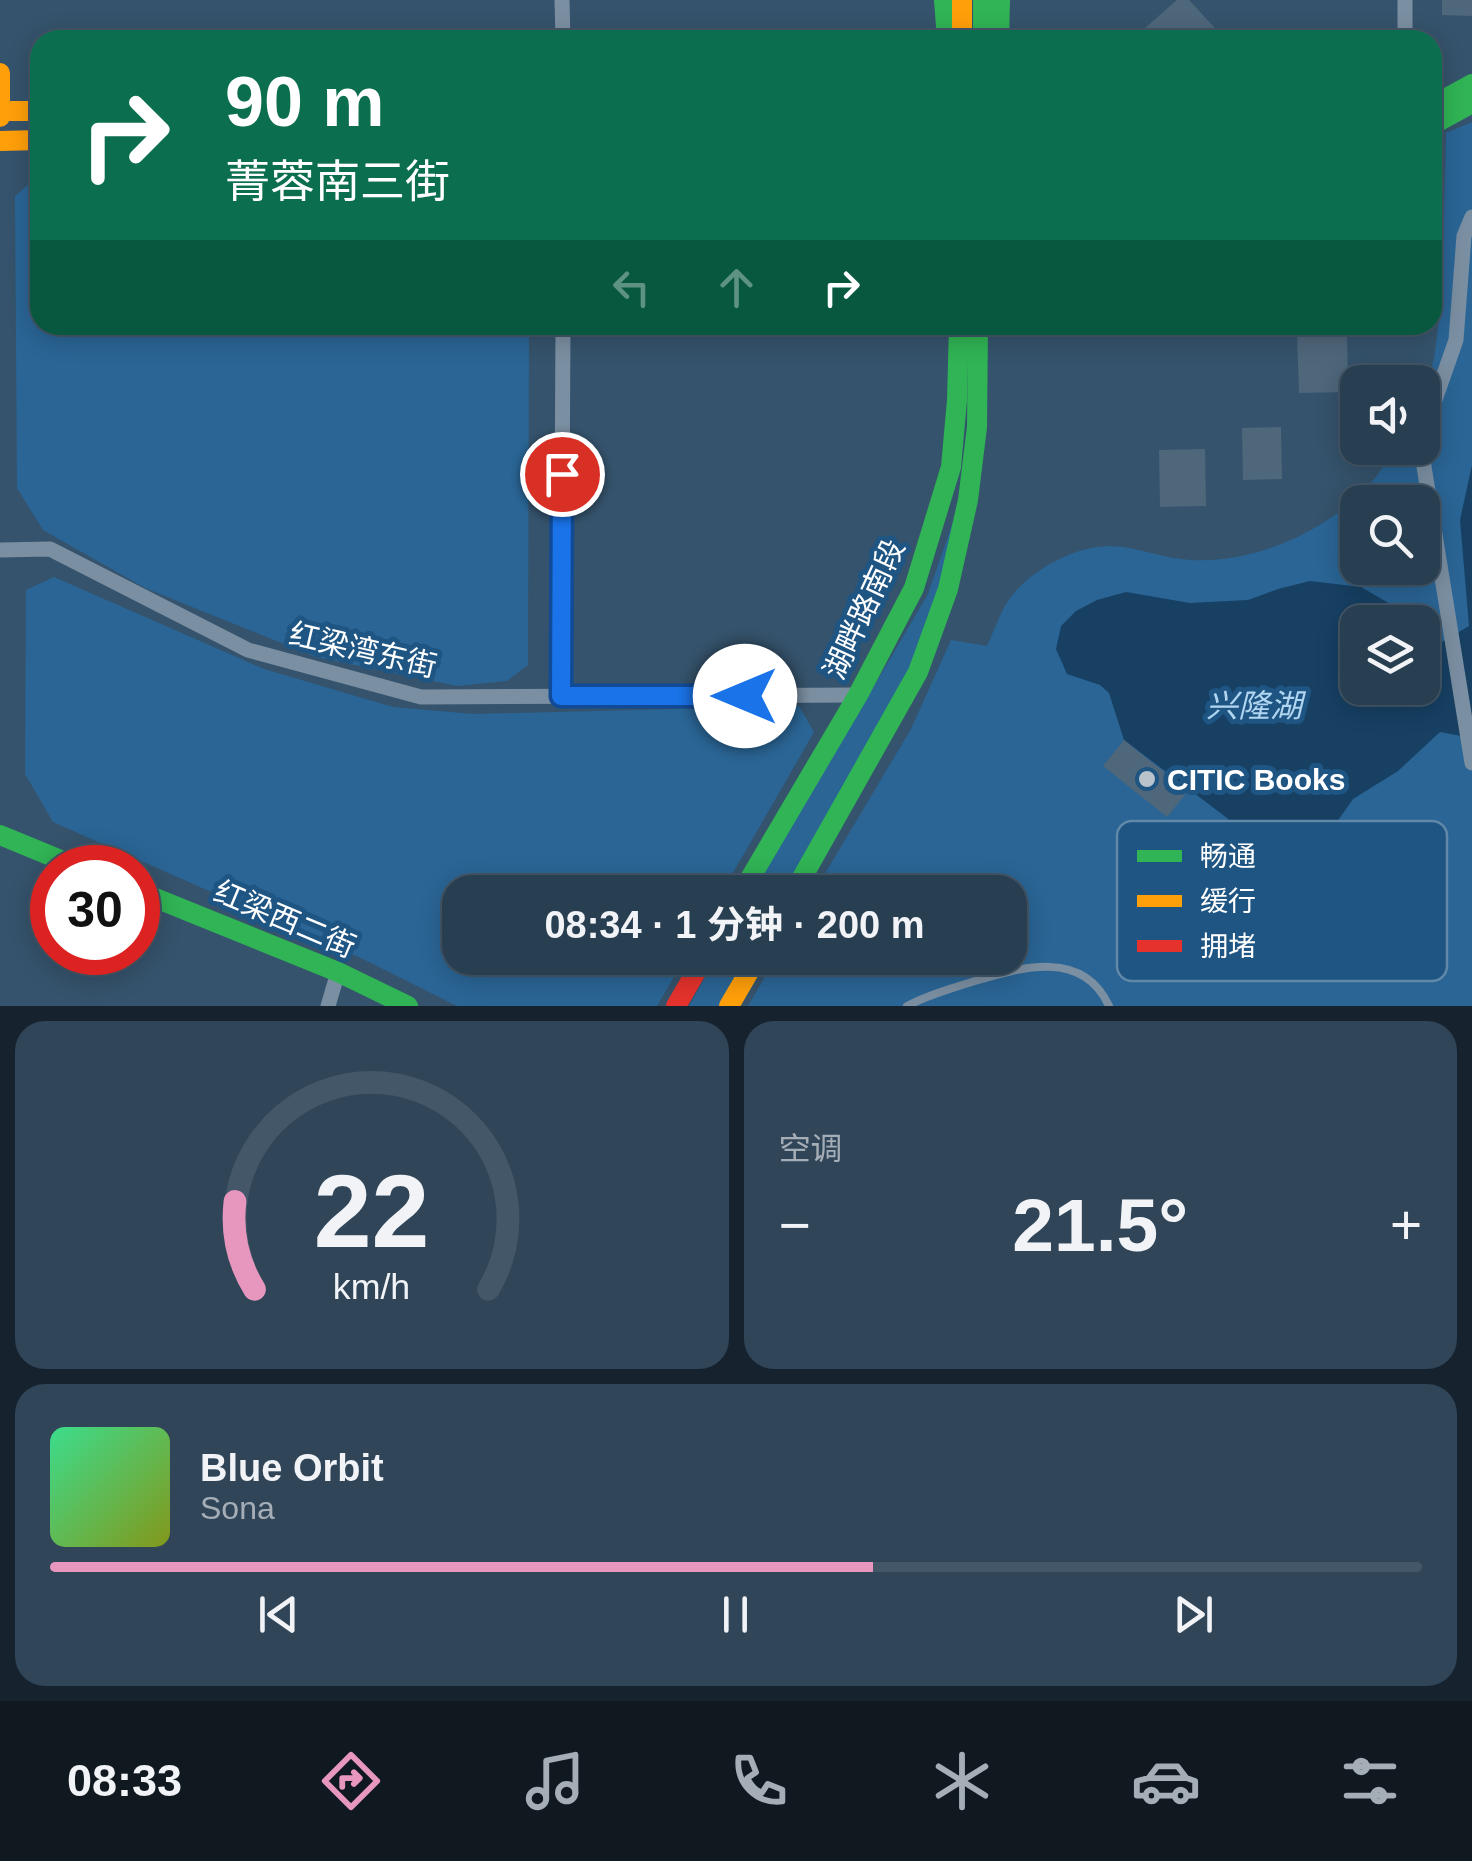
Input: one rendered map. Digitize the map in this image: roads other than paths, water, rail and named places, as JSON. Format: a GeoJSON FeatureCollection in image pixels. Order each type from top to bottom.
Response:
{"type":"FeatureCollection","features":[{"type":"Feature","properties":{"kind":"main road"},"geometry":{"type":"LineString","coordinates":[[944,0],[946,30]]}},
{"type":"Feature","properties":{"kind":"main road"},"geometry":{"type":"LineString","coordinates":[[962,0],[962,30]]}},
{"type":"Feature","properties":{"kind":"main road"},"geometry":{"type":"LineString","coordinates":[[983,0],[983,30]]}},
{"type":"Feature","properties":{"kind":"main road"},"geometry":{"type":"LineString","coordinates":[[999,30],[1000,0]]}},
{"type":"Feature","properties":{"kind":"main road"},"geometry":{"type":"LineString","coordinates":[[0,73],[0,112],[30,111]]}},
{"type":"Feature","properties":{"kind":"main road"},"geometry":{"type":"LineString","coordinates":[[1442,100],[1472,84]]}},
{"type":"Feature","properties":{"kind":"main road"},"geometry":{"type":"LineString","coordinates":[[1442,119],[1472,102]]}},
{"type":"Feature","properties":{"kind":"main road"},"geometry":{"type":"LineString","coordinates":[[0,140],[30,140]]}},
{"type":"Feature","properties":{"kind":"main road","name":"湖畔路南段"},"geometry":{"type":"LineString","coordinates":[[752,875],[858,696],[914,588],[950,467],[957,400],[958,335]]}},
{"type":"Feature","properties":{"kind":"main road","name":"湖畔路南段"},"geometry":{"type":"LineString","coordinates":[[804,875],[918,672],[948,590],[968,500],[977,427],[978,335]]}},
{"type":"Feature","properties":{"kind":"main road"},"geometry":{"type":"LineString","coordinates":[[0,835],[30,847]]}},
{"type":"Feature","properties":{"kind":"main road","name":"红梁西二街"},"geometry":{"type":"LineString","coordinates":[[160,900],[338,972],[408,1006]]}},
{"type":"Feature","properties":{"kind":"main road"},"geometry":{"type":"LineString","coordinates":[[676,1006],[694,975]]}},
{"type":"Feature","properties":{"kind":"main road"},"geometry":{"type":"LineString","coordinates":[[729,1006],[747,975]]}},
{"type":"Feature","properties":{"kind":"street"},"geometry":{"type":"LineString","coordinates":[[562,0],[563,30]]}},
{"type":"Feature","properties":{"kind":"street"},"geometry":{"type":"LineString","coordinates":[[1405,0],[1405,30]]}},
{"type":"Feature","properties":{"kind":"street"},"geometry":{"type":"LineString","coordinates":[[1440,386],[1456,340],[1464,236],[1472,218]]}},
{"type":"Feature","properties":{"kind":"street"},"geometry":{"type":"LineString","coordinates":[[561,696],[564,335]]}},
{"type":"Feature","properties":{"kind":"street"},"geometry":{"type":"LineString","coordinates":[[1423,465],[1472,762]]}},
{"type":"Feature","properties":{"kind":"street","name":"红梁湾东街"},"geometry":{"type":"LineString","coordinates":[[0,550],[50,549],[248,650],[420,697],[858,696]]}},
{"type":"Feature","properties":{"kind":"street"},"geometry":{"type":"LineString","coordinates":[[328,1006],[338,972]]}},
{"type":"Feature","properties":{"kind":"lane"},"geometry":{"type":"LineString","coordinates":[[907,1006],[1010,970],[1050,966],[1072,970],[1088,980],[1101,990],[1109,1006]]}},
{"type":"Feature","properties":{"kind":"water","name":"兴隆湖"},"geometry":{"type":"Polygon","coordinates":[[[1472,465],[1472,738],[1440,732],[1398,771],[1353,799],[1338,821],[1230,821],[1124,740],[1109,693],[1100,685],[1067,674],[1056,649],[1061,626],[1076,611],[1126,592],[1190,603],[1248,600],[1310,581],[1361,587],[1392,605],[1340,605],[1340,705],[1440,705],[1440,643],[1469,626],[1460,520],[1472,465]]]}},
{"type":"Feature","properties":{"kind":"place","name":"CITIC Books"},"geometry":{"type":"Point","coordinates":[1147,779]}}]}
